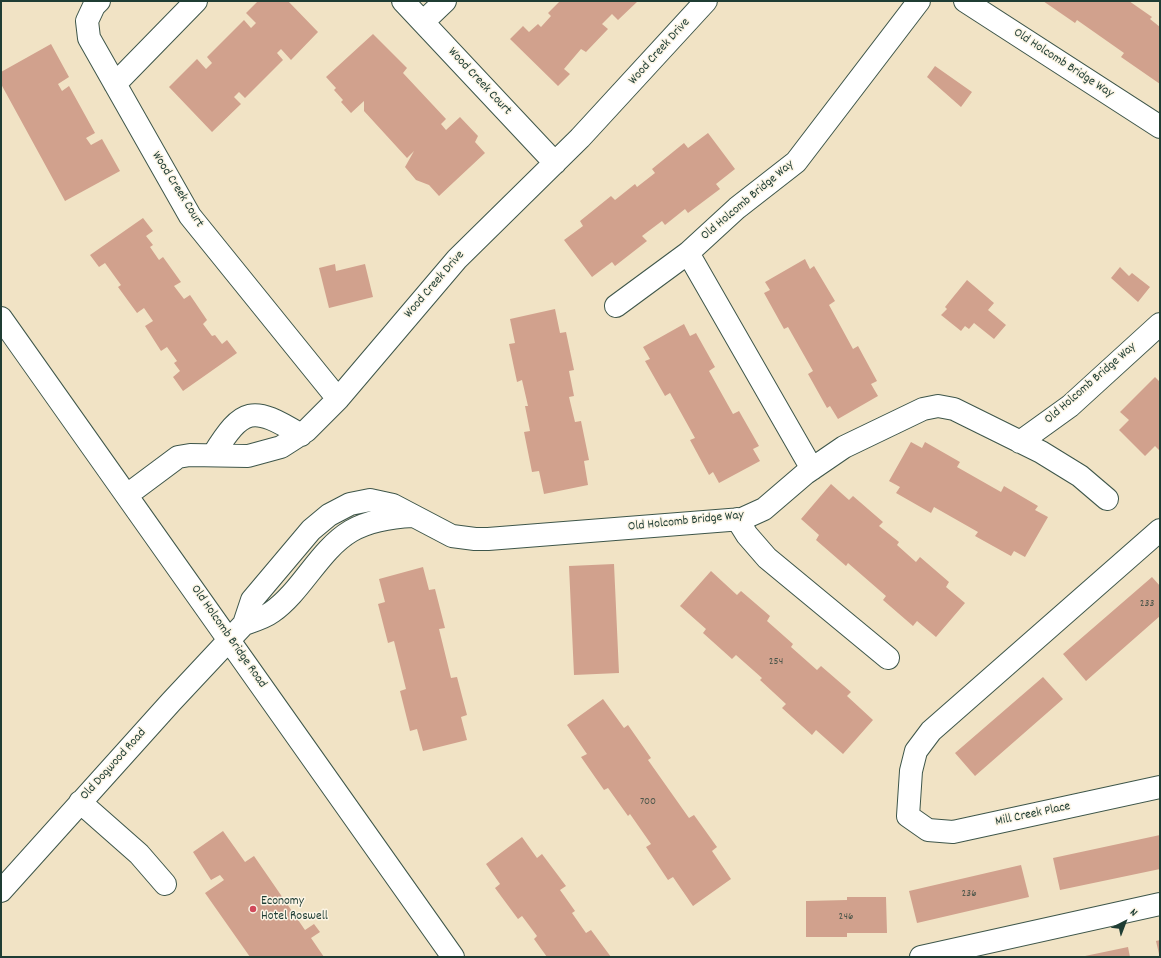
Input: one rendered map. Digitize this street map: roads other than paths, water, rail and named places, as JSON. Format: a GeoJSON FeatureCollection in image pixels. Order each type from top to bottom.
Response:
{"type":"FeatureCollection","features":[{"type":"Feature","properties":{"kind":"street","name":"Wood Creek Court"},"geometry":{"type":"LineString","coordinates":[[99,1],[94,6],[87,22],[89,38],[190,216],[338,399]]}},
{"type":"Feature","properties":{"kind":"street"},"geometry":{"type":"LineString","coordinates":[[115,84],[196,1]]}},
{"type":"Feature","properties":{"kind":"street","name":"Wood Creek Court"},"geometry":{"type":"LineString","coordinates":[[403,1],[555,163]]}},
{"type":"Feature","properties":{"kind":"street"},"geometry":{"type":"LineString","coordinates":[[422,22],[445,1]]}},
{"type":"Feature","properties":{"kind":"street","name":"Wood Creek Drive"},"geometry":{"type":"LineString","coordinates":[[127,495],[178,457],[190,455],[248,456],[281,447],[306,431],[338,399],[457,259],[580,138],[706,1]]}},
{"type":"Feature","properties":{"kind":"street","name":"Old Holcomb Bridge Way"},"geometry":{"type":"LineString","coordinates":[[616,306],[688,253],[737,208],[796,162],[920,1]]}},
{"type":"Feature","properties":{"kind":"street","name":"Old Holcomb Bridge Way"},"geometry":{"type":"LineString","coordinates":[[965,1],[1160,127]]}},
{"type":"Feature","properties":{"kind":"street"},"geometry":{"type":"LineString","coordinates":[[688,253],[812,469]]}},
{"type":"Feature","properties":{"kind":"street","name":"Old Holcomb Bridge Road"},"geometry":{"type":"LineString","coordinates":[[1,318],[127,495],[237,632],[453,957]]}},
{"type":"Feature","properties":{"kind":"street","name":"Old Holcomb Bridge Way"},"geometry":{"type":"LineString","coordinates":[[1020,442],[1070,406],[1160,324]]}},
{"type":"Feature","properties":{"kind":"street","name":"Old Holcomb Bridge Way"},"geometry":{"type":"LineString","coordinates":[[237,632],[252,600],[311,530],[329,515],[350,504],[370,500],[393,505],[452,536],[475,539],[742,519],[764,509],[812,469],[844,447],[923,410],[938,406],[954,410],[1041,452],[1080,476],[1107,499]]}},
{"type":"Feature","properties":{"kind":"street"},"geometry":{"type":"LineString","coordinates":[[213,455],[235,424],[245,417],[254,414],[281,422],[301,435]]}},
{"type":"Feature","properties":{"kind":"street"},"geometry":{"type":"LineString","coordinates":[[737,519],[746,535],[767,558],[888,658]]}},
{"type":"Feature","properties":{"kind":"street","name":"Mill Creek Place"},"geometry":{"type":"LineString","coordinates":[[1160,530],[931,731],[916,751],[911,772],[908,816],[928,830],[953,832],[1160,787]]}},
{"type":"Feature","properties":{"kind":"street","name":"Old Dogwood Road"},"geometry":{"type":"LineString","coordinates":[[1,891],[80,802],[237,632]]}},
{"type":"Feature","properties":{"kind":"street"},"geometry":{"type":"LineString","coordinates":[[80,802],[139,854],[165,884]]}},
{"type":"Feature","properties":{"kind":"street"},"geometry":{"type":"LineString","coordinates":[[921,957],[997,949],[1160,904]]}},
{"type":"Feature","properties":{"kind":"place","name":"Economy Hotel Roswell"},"geometry":{"type":"Point","coordinates":[253,909]}}]}
